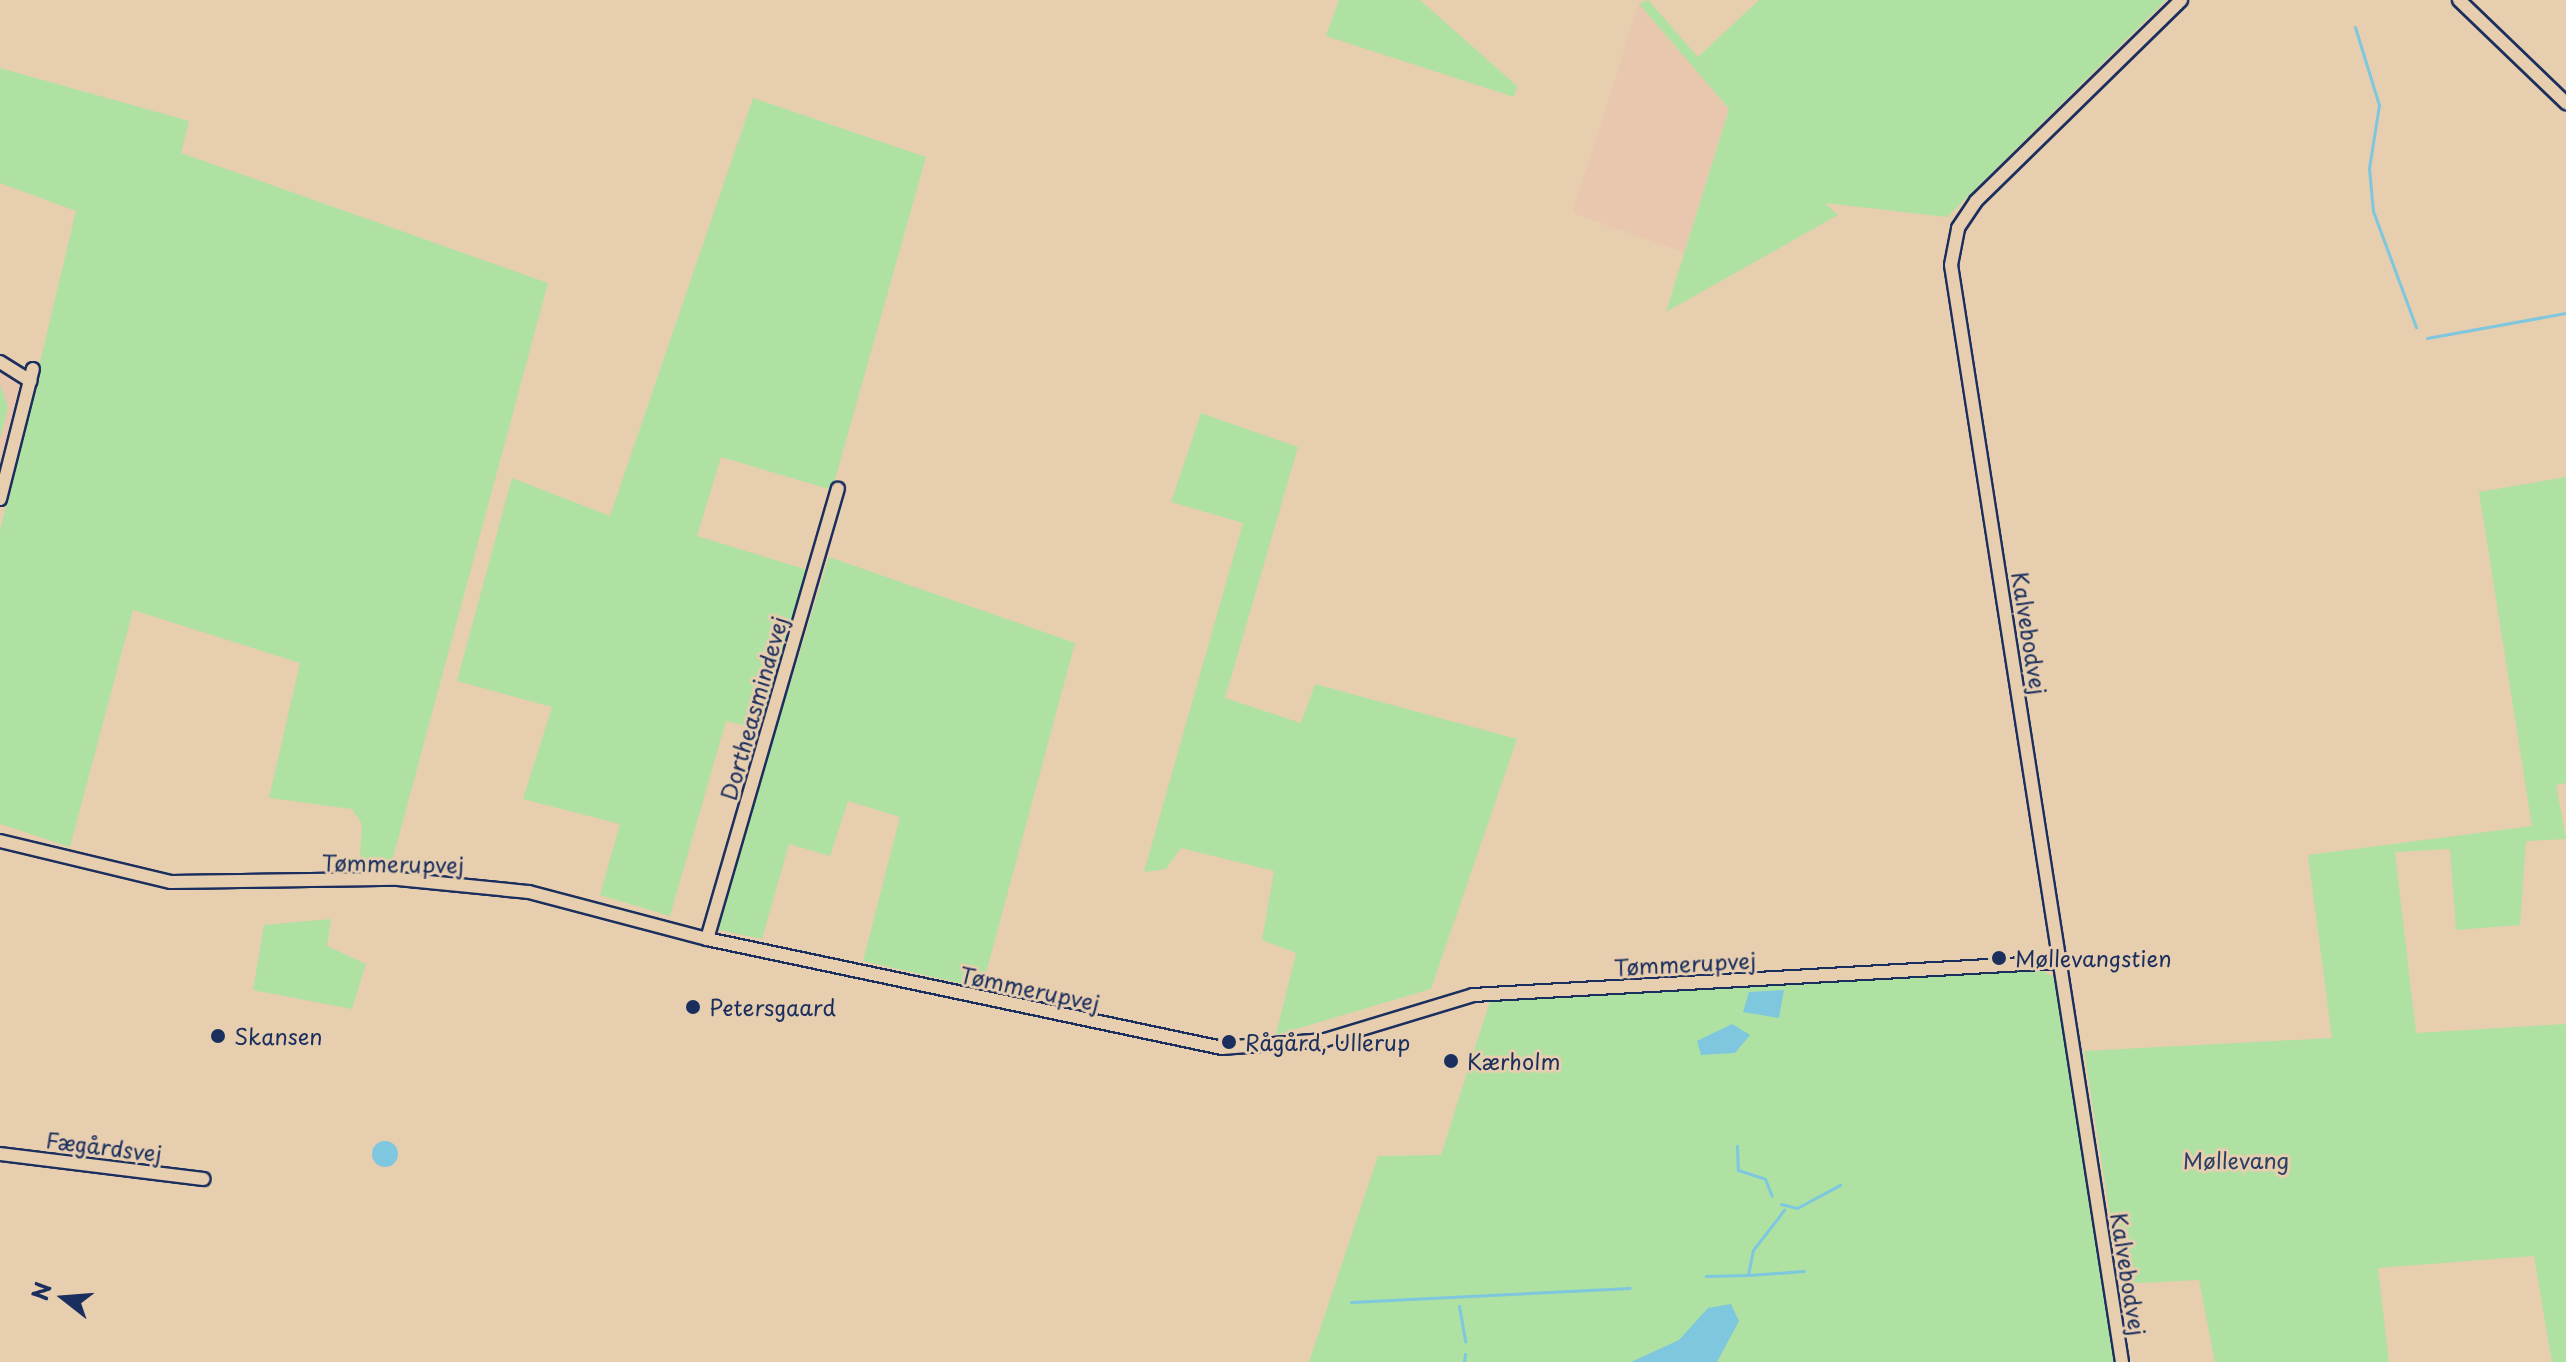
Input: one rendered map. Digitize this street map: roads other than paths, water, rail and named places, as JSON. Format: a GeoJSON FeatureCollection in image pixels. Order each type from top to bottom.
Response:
{"type":"FeatureCollection","features":[{"type":"Feature","properties":{"kind":"street","name":"Kalvebodvej"},"geometry":{"type":"LineString","coordinates":[[2122,1362],[1953,247],[1976,201],[2181,0]]}},
{"type":"Feature","properties":{"kind":"street"},"geometry":{"type":"LineString","coordinates":[[2459,0],[2566,103]]}},
{"type":"Feature","properties":{"kind":"street"},"geometry":{"type":"LineString","coordinates":[[2551,88],[2566,84]]}},
{"type":"Feature","properties":{"kind":"street"},"geometry":{"type":"LineString","coordinates":[[0,362],[32,375],[0,499]]}},
{"type":"Feature","properties":{"kind":"street","name":"Dortheasmindevej"},"geometry":{"type":"LineString","coordinates":[[707,939],[838,489]]}},
{"type":"Feature","properties":{"kind":"street","name":"Tømmerupvej"},"geometry":{"type":"LineString","coordinates":[[0,841],[94,869],[220,886],[361,879],[484,885],[707,939],[1222,1048],[1325,1040],[1473,995],[2059,962]]}},
{"type":"Feature","properties":{"kind":"street","name":"Fægårdsvej"},"geometry":{"type":"LineString","coordinates":[[0,1154],[203,1179]]}},
{"type":"Feature","properties":{"kind":"water"},"geometry":{"type":"Polygon","coordinates":[[[1784,990],[1779,1018],[1743,1012],[1749,992],[1784,990]]]}},
{"type":"Feature","properties":{"kind":"water"},"geometry":{"type":"Polygon","coordinates":[[[1732,1024],[1750,1035],[1735,1053],[1701,1055],[1697,1041],[1732,1024]]]}},
{"type":"Feature","properties":{"kind":"water"},"geometry":{"type":"Polygon","coordinates":[[[385,1141],[394,1145],[398,1154],[394,1163],[385,1167],[376,1163],[372,1154],[376,1145],[385,1141]]]}},
{"type":"Feature","properties":{"kind":"water"},"geometry":{"type":"Polygon","coordinates":[[[1731,1304],[1739,1321],[1717,1362],[1631,1362],[1679,1340],[1708,1308],[1731,1304]]]}},
{"type":"Feature","properties":{"kind":"waterway"},"geometry":{"type":"LineString","coordinates":[[2355,27],[2379,105],[2369,168],[2373,211],[2416,327]]}},
{"type":"Feature","properties":{"kind":"waterway"},"geometry":{"type":"LineString","coordinates":[[2427,338],[2566,313]]}},
{"type":"Feature","properties":{"kind":"waterway"},"geometry":{"type":"LineString","coordinates":[[1737,1146],[1738,1170],[1765,1179],[1772,1196]]}},
{"type":"Feature","properties":{"kind":"waterway"},"geometry":{"type":"LineString","coordinates":[[1781,1204],[1797,1208],[1840,1185]]}},
{"type":"Feature","properties":{"kind":"waterway"},"geometry":{"type":"LineString","coordinates":[[1706,1276],[1748,1275],[1753,1250],[1784,1210]]}},
{"type":"Feature","properties":{"kind":"waterway"},"geometry":{"type":"LineString","coordinates":[[1748,1275],[1804,1271]]}},
{"type":"Feature","properties":{"kind":"waterway"},"geometry":{"type":"LineString","coordinates":[[1351,1302],[1630,1288]]}},
{"type":"Feature","properties":{"kind":"waterway"},"geometry":{"type":"LineString","coordinates":[[1459,1306],[1465,1341]]}},
{"type":"Feature","properties":{"kind":"waterway"},"geometry":{"type":"LineString","coordinates":[[1464,1362],[1465,1354]]}},
{"type":"Feature","properties":{"kind":"place","name":"Møllevangstien"},"geometry":{"type":"Point","coordinates":[1999,958]}},
{"type":"Feature","properties":{"kind":"place","name":"Petersgaard"},"geometry":{"type":"Point","coordinates":[693,1007]}},
{"type":"Feature","properties":{"kind":"place","name":"Skansen"},"geometry":{"type":"Point","coordinates":[218,1036]}},
{"type":"Feature","properties":{"kind":"place","name":"Rågård, Ullerup"},"geometry":{"type":"Point","coordinates":[1229,1042]}},
{"type":"Feature","properties":{"kind":"place","name":"Kærholm"},"geometry":{"type":"Point","coordinates":[1451,1061]}},
{"type":"Feature","properties":{"kind":"park label","name":"Møllevang"},"geometry":{"type":"Point","coordinates":[2236,1160]}}]}
